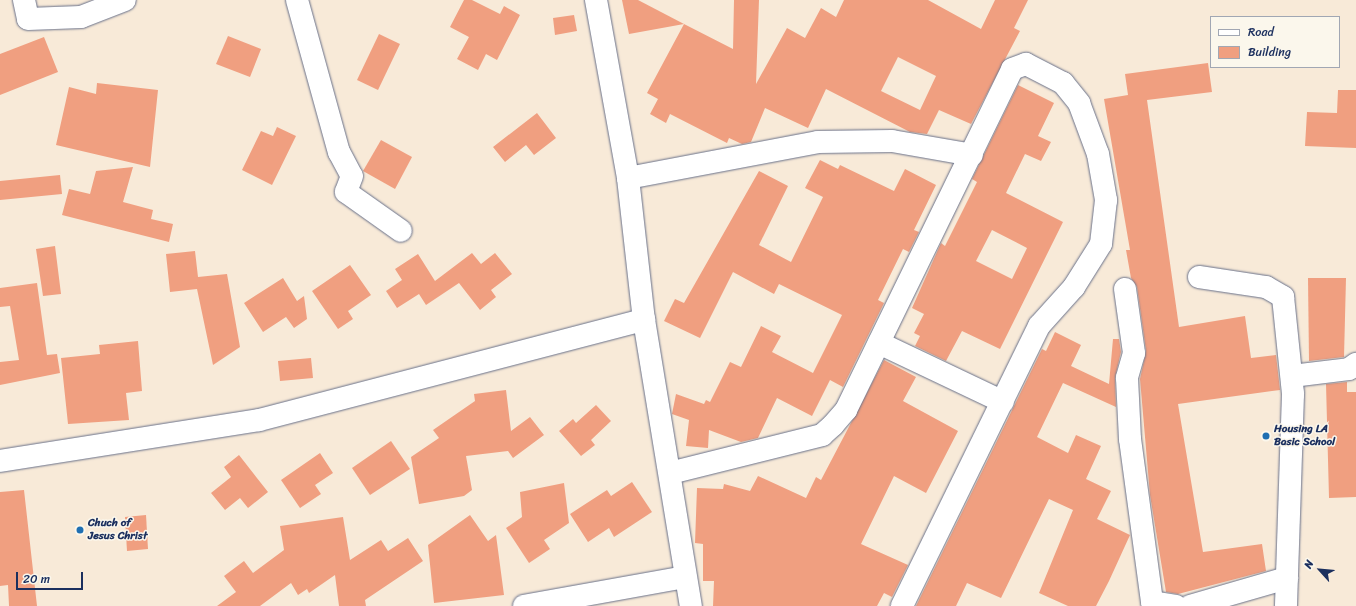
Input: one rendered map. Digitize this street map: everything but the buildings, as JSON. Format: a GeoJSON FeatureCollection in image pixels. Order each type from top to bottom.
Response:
{"type":"FeatureCollection","features":[{"type":"Feature","properties":{"kind":"street"},"geometry":{"type":"LineString","coordinates":[[24,0],[28,19],[81,17],[125,0]]}},
{"type":"Feature","properties":{"kind":"street"},"geometry":{"type":"LineString","coordinates":[[297,0],[339,152],[352,176],[346,192],[401,231]]}},
{"type":"Feature","properties":{"kind":"street"},"geometry":{"type":"LineString","coordinates":[[596,0],[628,178],[644,320],[670,473],[685,577],[691,606]]}},
{"type":"Feature","properties":{"kind":"street"},"geometry":{"type":"LineString","coordinates":[[670,473],[822,435],[846,410],[972,155],[1012,69],[1026,64],[1063,83],[1079,103],[1098,154],[1106,200],[1101,244],[1074,287],[1039,326],[902,606]]}},
{"type":"Feature","properties":{"kind":"street"},"geometry":{"type":"LineString","coordinates":[[628,178],[818,142],[892,140],[972,155]]}},
{"type":"Feature","properties":{"kind":"street"},"geometry":{"type":"LineString","coordinates":[[1200,277],[1266,287],[1283,297],[1292,376],[1286,606]]}},
{"type":"Feature","properties":{"kind":"street"},"geometry":{"type":"LineString","coordinates":[[1125,289],[1134,353],[1127,378],[1130,439],[1152,604],[1176,606]]}},
{"type":"Feature","properties":{"kind":"street"},"geometry":{"type":"LineString","coordinates":[[0,461],[259,420],[644,320]]}},
{"type":"Feature","properties":{"kind":"street"},"geometry":{"type":"LineString","coordinates":[[880,343],[1003,402]]}},
{"type":"Feature","properties":{"kind":"street"},"geometry":{"type":"LineString","coordinates":[[1292,376],[1349,369],[1356,364]]}},
{"type":"Feature","properties":{"kind":"street"},"geometry":{"type":"LineString","coordinates":[[524,606],[685,577]]}},
{"type":"Feature","properties":{"kind":"street"},"geometry":{"type":"LineString","coordinates":[[1190,606],[1287,578]]}},
{"type":"Feature","properties":{"kind":"place","name":"Housing LA Basic School"},"geometry":{"type":"Point","coordinates":[1266,436]}},
{"type":"Feature","properties":{"kind":"place","name":"Chuch of Jesus Christ"},"geometry":{"type":"Point","coordinates":[80,530]}}]}
